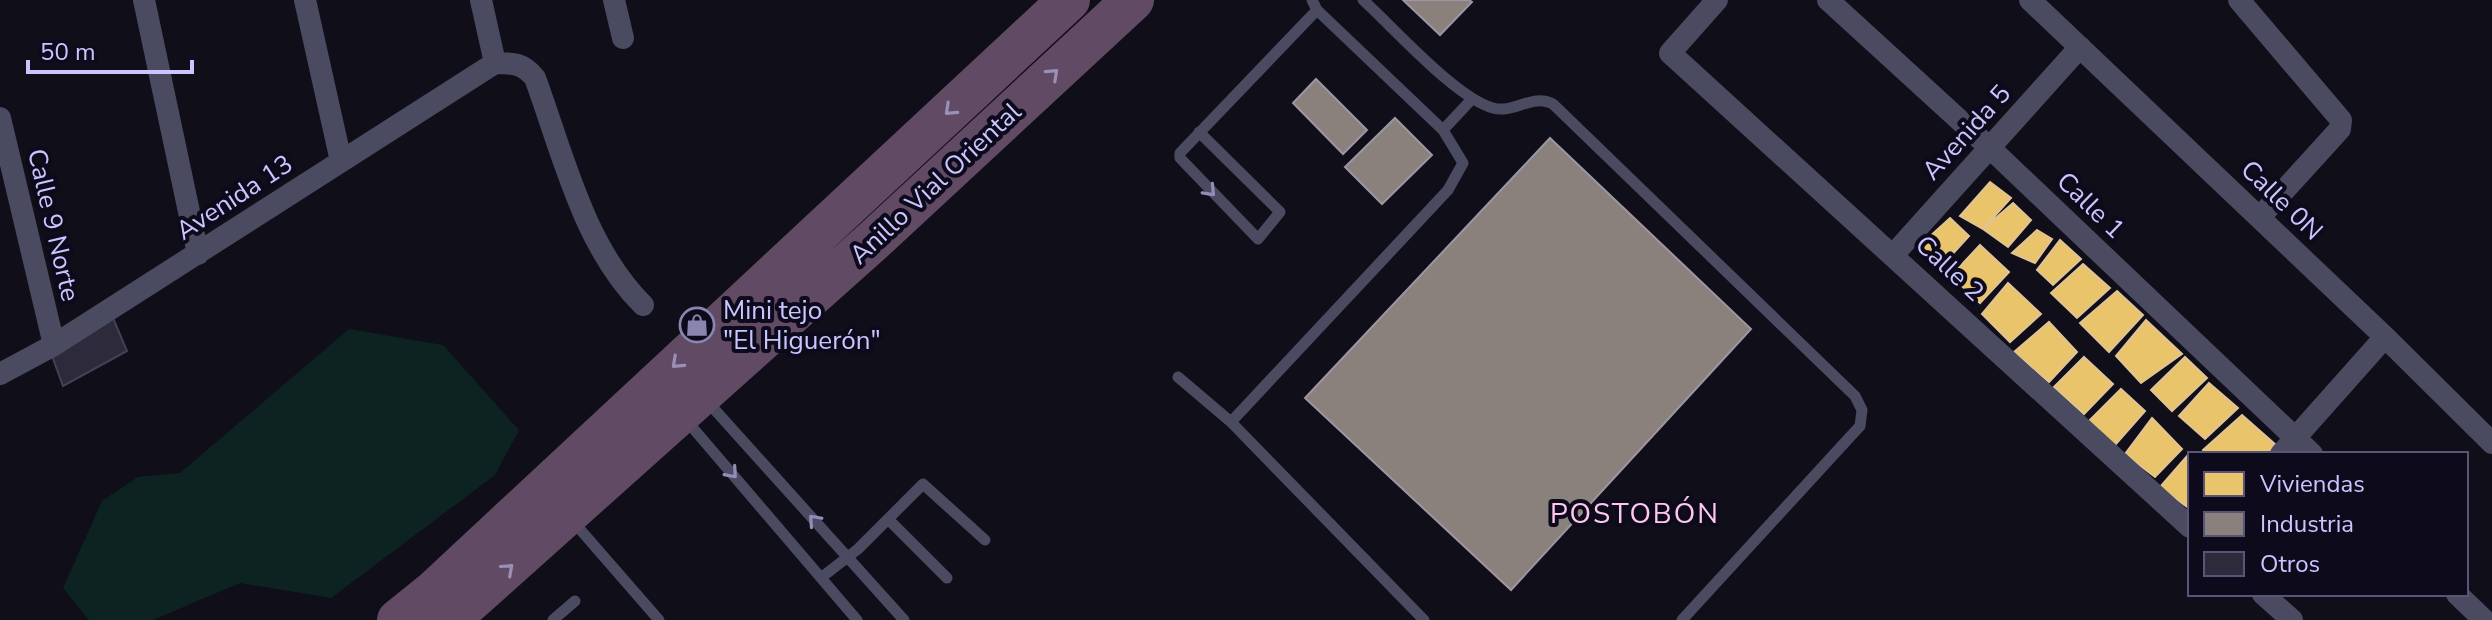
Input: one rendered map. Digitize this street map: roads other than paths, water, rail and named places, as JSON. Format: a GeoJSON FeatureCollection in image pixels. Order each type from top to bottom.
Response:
{"type":"FeatureCollection","features":[{"type":"Feature","properties":{"kind":"highway","name":"Anillo Vial Oriental"},"geometry":{"type":"LineString","coordinates":[[398,620],[434,591],[1069,0]]}},
{"type":"Feature","properties":{"kind":"highway","name":"Anillo Vial Oriental"},"geometry":{"type":"LineString","coordinates":[[452,619],[1133,0]]}},
{"type":"Feature","properties":{"kind":"street"},"geometry":{"type":"LineString","coordinates":[[144,0],[198,254]]}},
{"type":"Feature","properties":{"kind":"street"},"geometry":{"type":"LineString","coordinates":[[305,0],[341,161]]}},
{"type":"Feature","properties":{"kind":"street"},"geometry":{"type":"LineString","coordinates":[[481,0],[495,63],[517,63],[527,67],[535,78],[592,229],[618,281],[643,305]]}},
{"type":"Feature","properties":{"kind":"street"},"geometry":{"type":"LineString","coordinates":[[614,0],[623,38]]}},
{"type":"Feature","properties":{"kind":"street","name":"Calle 2"},"geometry":{"type":"LineString","coordinates":[[1717,0],[1670,53],[2188,525]]}},
{"type":"Feature","properties":{"kind":"street","name":"Calle 1"},"geometry":{"type":"LineString","coordinates":[[1828,0],[1990,148],[2296,449]]}},
{"type":"Feature","properties":{"kind":"street","name":"Calle 0N"},"geometry":{"type":"LineString","coordinates":[[2030,0],[2260,217],[2492,443]]}},
{"type":"Feature","properties":{"kind":"street"},"geometry":{"type":"LineString","coordinates":[[2239,0],[2341,120],[2340,129],[2260,217]]}},
{"type":"Feature","properties":{"kind":"street","name":"Avenida 5"},"geometry":{"type":"LineString","coordinates":[[1894,254],[2080,47]]}},
{"type":"Feature","properties":{"kind":"street","name":"Avenida 13"},"geometry":{"type":"LineString","coordinates":[[0,374],[54,345],[495,63]]}},
{"type":"Feature","properties":{"kind":"street","name":"Calle 9 Norte"},"geometry":{"type":"LineString","coordinates":[[0,118],[54,345]]}},
{"type":"Feature","properties":{"kind":"street"},"geometry":{"type":"LineString","coordinates":[[2296,449],[2385,337]]}},
{"type":"Feature","properties":{"kind":"street"},"geometry":{"type":"LineString","coordinates":[[2265,596],[2292,620]]}},
{"type":"Feature","properties":{"kind":"lane"},"geometry":{"type":"LineString","coordinates":[[1363,0],[1471,100],[1496,109],[1544,99],[1553,104],[1844,385],[1862,410],[1860,426],[1682,620]]}},
{"type":"Feature","properties":{"kind":"lane"},"geometry":{"type":"LineString","coordinates":[[1199,132],[1280,212],[1258,239],[1180,158],[1180,153],[1199,132],[1315,5],[1443,130],[1463,163],[1448,190],[1231,422]]}},
{"type":"Feature","properties":{"kind":"lane"},"geometry":{"type":"LineString","coordinates":[[1443,130],[1471,100]]}},
{"type":"Feature","properties":{"kind":"lane"},"geometry":{"type":"LineString","coordinates":[[1178,377],[1231,422],[1424,620]]}},
{"type":"Feature","properties":{"kind":"lane"},"geometry":{"type":"LineString","coordinates":[[691,405],[848,557],[904,620]]}},
{"type":"Feature","properties":{"kind":"lane"},"geometry":{"type":"LineString","coordinates":[[691,405],[857,620]]}},
{"type":"Feature","properties":{"kind":"lane"},"geometry":{"type":"LineString","coordinates":[[822,577],[848,557],[923,484],[985,540]]}},
{"type":"Feature","properties":{"kind":"lane"},"geometry":{"type":"LineString","coordinates":[[568,516],[659,620]]}},
{"type":"Feature","properties":{"kind":"lane"},"geometry":{"type":"LineString","coordinates":[[888,519],[947,578]]}},
{"type":"Feature","properties":{"kind":"lane"},"geometry":{"type":"LineString","coordinates":[[553,620],[575,601]]}},
{"type":"Feature","properties":{"kind":"place","name":"Mini tejo \"El Higuerón\""},"geometry":{"type":"Point","coordinates":[697,325]}},
{"type":"Feature","properties":{"kind":"district","name":"POSTOBÓN"},"geometry":{"type":"Point","coordinates":[1635,513]}}]}
